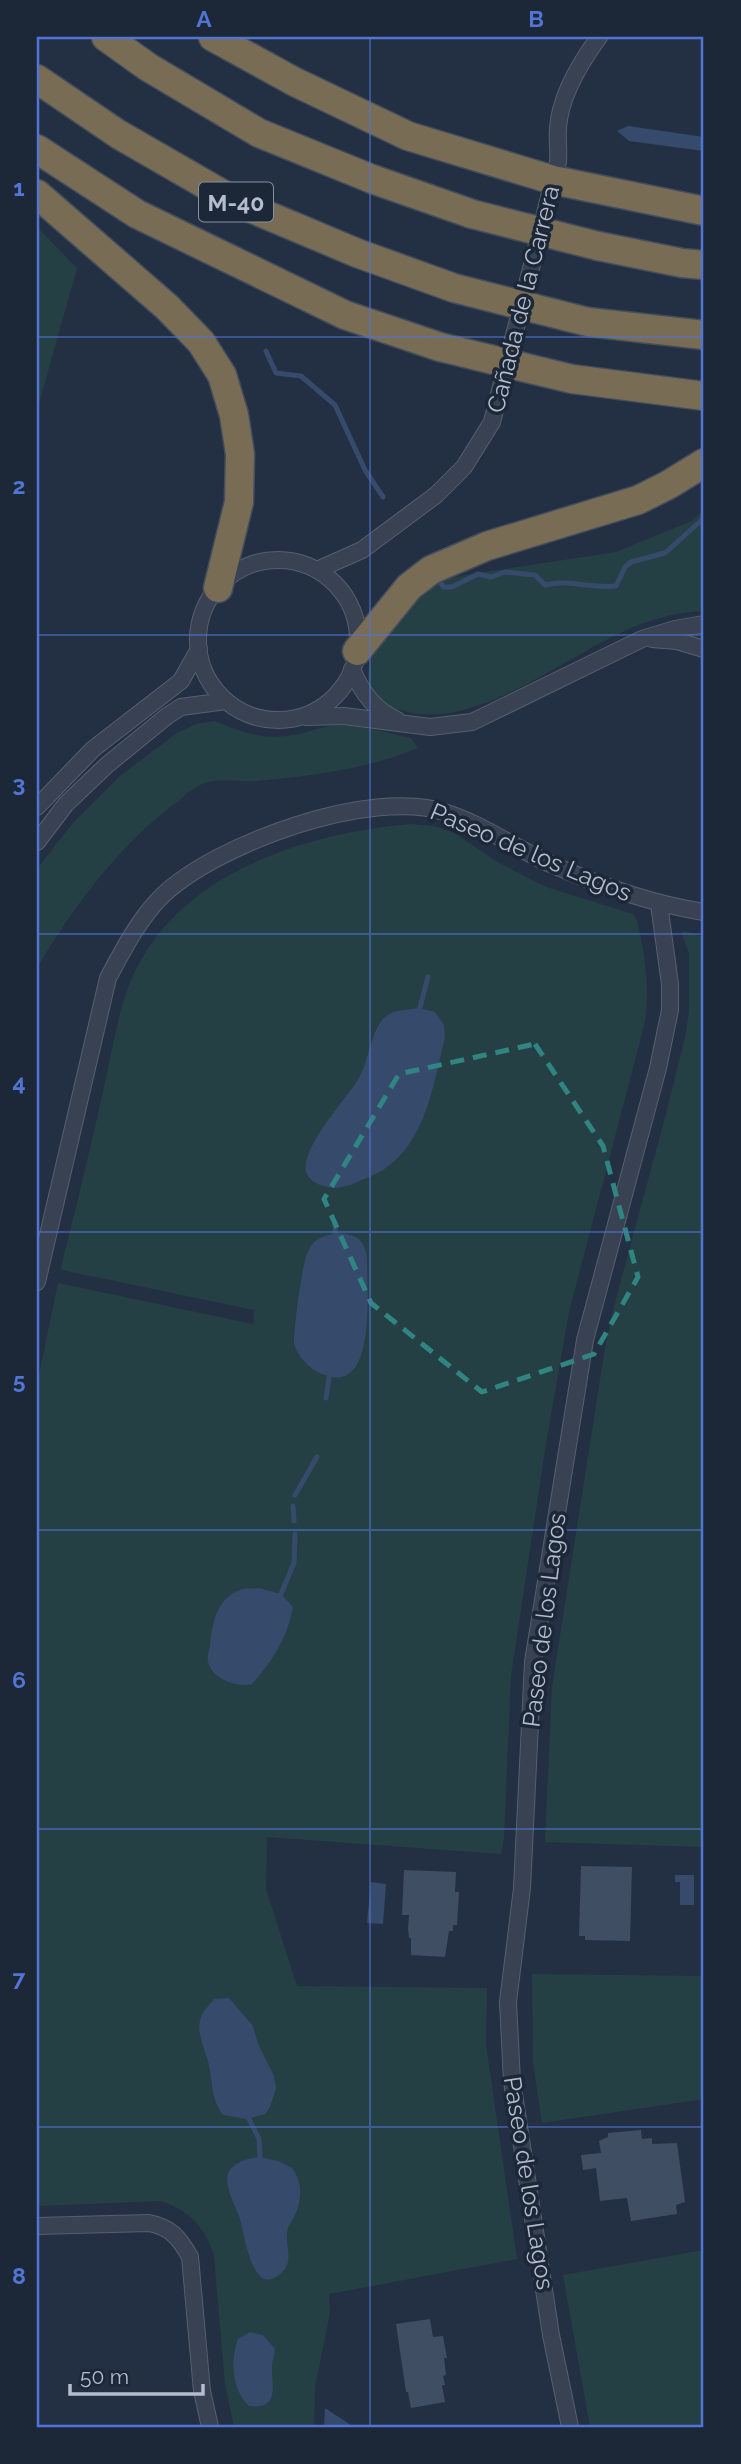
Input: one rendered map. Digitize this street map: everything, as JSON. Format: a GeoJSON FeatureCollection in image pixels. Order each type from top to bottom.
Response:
{"type":"FeatureCollection","features":[{"type":"Feature","properties":{"kind":"highway"},"geometry":{"type":"LineString","coordinates":[[106,37],[148,67],[259,133],[372,179],[472,214],[598,246],[704,265]]}},
{"type":"Feature","properties":{"kind":"highway"},"geometry":{"type":"LineString","coordinates":[[213,37],[295,82],[408,136],[553,180],[704,211]]}},
{"type":"Feature","properties":{"kind":"highway","name":"M-40"},"geometry":{"type":"LineString","coordinates":[[37,79],[118,134],[236,202],[357,253],[454,288],[589,322],[704,335]]}},
{"type":"Feature","properties":{"kind":"highway"},"geometry":{"type":"LineString","coordinates":[[37,149],[137,214],[345,315],[440,347],[572,379],[704,396]]}},
{"type":"Feature","properties":{"kind":"highway"},"geometry":{"type":"LineString","coordinates":[[37,194],[167,307],[201,342],[222,375],[234,415],[238,441],[239,502],[218,587]]}},
{"type":"Feature","properties":{"kind":"highway"},"geometry":{"type":"LineString","coordinates":[[355,660],[409,587],[431,570],[487,546],[638,500],[704,463]]}},
{"type":"Feature","properties":{"kind":"street","name":"Cañada de la Carrera"},"geometry":{"type":"LineString","coordinates":[[317,570],[362,550],[436,495],[464,467],[492,422],[558,162],[558,127],[564,103],[576,73],[599,37]]}},
{"type":"Feature","properties":{"kind":"street"},"geometry":{"type":"LineString","coordinates":[[402,723],[383,713],[359,686],[355,660],[357,627],[349,604],[335,584],[317,570],[296,562],[275,560],[253,564],[234,573],[218,587],[206,606],[199,627],[199,649],[203,668],[226,701],[246,713],[269,720],[344,716],[430,727],[472,722],[642,639],[704,624]]}},
{"type":"Feature","properties":{"kind":"street"},"geometry":{"type":"LineString","coordinates":[[642,639],[677,642],[704,649]]}},
{"type":"Feature","properties":{"kind":"street"},"geometry":{"type":"LineString","coordinates":[[37,807],[93,749],[181,681],[199,649]]}},
{"type":"Feature","properties":{"kind":"street"},"geometry":{"type":"LineString","coordinates":[[300,717],[314,712],[332,699],[346,682],[355,660]]}},
{"type":"Feature","properties":{"kind":"street"},"geometry":{"type":"LineString","coordinates":[[37,842],[66,804],[107,765],[167,716],[181,708],[226,701]]}},
{"type":"Feature","properties":{"kind":"street","name":"Paseo de los Lagos"},"geometry":{"type":"LineString","coordinates":[[37,1282],[108,978],[125,946],[160,897],[188,876],[247,844],[316,819],[350,811],[411,805],[428,807],[463,818],[553,865],[659,904],[704,912]]}},
{"type":"Feature","properties":{"kind":"street","name":"Paseo de los Lagos"},"geometry":{"type":"LineString","coordinates":[[570,2427],[551,2335],[512,2081],[508,2001],[522,1888],[533,1662],[585,1340],[658,1068],[670,1010],[670,984],[659,904]]}},
{"type":"Feature","properties":{"kind":"street"},"geometry":{"type":"LineString","coordinates":[[37,2226],[149,2223],[163,2226],[182,2242],[190,2257],[202,2391],[210,2427]]}},
{"type":"Feature","properties":{"kind":"highlighted area"},"geometry":{"type":"Polygon","coordinates":[[[535,1044],[603,1146],[638,1277],[594,1354],[482,1392],[371,1303],[324,1199],[399,1074],[535,1044]]]}},
{"type":"Feature","properties":{"kind":"green space"},"geometry":{"type":"Polygon","coordinates":[[[37,227],[77,268],[37,411],[37,227]]]}},
{"type":"Feature","properties":{"kind":"green space"},"geometry":{"type":"Polygon","coordinates":[[[704,509],[704,611],[686,612],[636,626],[520,687],[488,702],[457,711],[427,714],[398,709],[395,712],[378,701],[371,691],[368,676],[371,660],[390,627],[418,598],[444,580],[616,552],[692,521],[704,509]]]}},
{"type":"Feature","properties":{"kind":"green space"},"geometry":{"type":"Polygon","coordinates":[[[215,721],[244,732],[273,737],[330,726],[361,727],[411,738],[418,748],[379,761],[338,770],[256,781],[213,781],[195,788],[135,838],[99,878],[66,922],[37,968],[37,869],[73,823],[120,776],[177,733],[196,724],[215,721]]]}},
{"type":"Feature","properties":{"kind":"green space"},"geometry":{"type":"Polygon","coordinates":[[[410,824],[453,832],[499,863],[546,887],[633,914],[637,920],[646,971],[645,1022],[569,1312],[546,1444],[511,1675],[504,1838],[501,1854],[267,1837],[266,1889],[297,1986],[487,1988],[486,2045],[517,2259],[329,2294],[330,2313],[315,2387],[314,2427],[234,2427],[225,2384],[214,2257],[207,2237],[195,2221],[179,2209],[160,2201],[37,2206],[37,1384],[58,1283],[253,1324],[254,1310],[62,1270],[61,1267],[118,1022],[127,990],[141,960],[163,928],[191,901],[223,879],[258,861],[334,836],[410,824]]]}},
{"type":"Feature","properties":{"kind":"green space"},"geometry":{"type":"Polygon","coordinates":[[[684,931],[704,937],[704,1847],[545,1842],[552,1687],[604,1354],[613,1310],[685,1038],[689,1012],[689,954],[682,933],[684,931]]]}},
{"type":"Feature","properties":{"kind":"green space"},"geometry":{"type":"Polygon","coordinates":[[[704,1885],[704,2099],[542,2123],[533,2062],[532,1974],[701,1976],[704,1885]]]}},
{"type":"Feature","properties":{"kind":"green space"},"geometry":{"type":"Polygon","coordinates":[[[704,2250],[704,2427],[590,2427],[563,2275],[704,2250]]]}},
{"type":"Feature","properties":{"kind":"water"},"geometry":{"type":"Polygon","coordinates":[[[628,126],[704,137],[704,151],[629,141],[617,131],[628,126]]]}},
{"type":"Feature","properties":{"kind":"water"},"geometry":{"type":"Polygon","coordinates":[[[419,1008],[435,1012],[444,1025],[445,1037],[430,1099],[413,1138],[386,1168],[367,1178],[336,1188],[314,1182],[306,1172],[310,1151],[316,1138],[361,1074],[379,1024],[392,1013],[419,1008]]]}},
{"type":"Feature","properties":{"kind":"water"},"geometry":{"type":"Polygon","coordinates":[[[338,1233],[354,1236],[361,1241],[367,1256],[368,1290],[366,1335],[361,1355],[353,1370],[340,1377],[322,1374],[313,1369],[301,1357],[294,1343],[300,1286],[307,1254],[315,1241],[338,1233]]]}},
{"type":"Feature","properties":{"kind":"water"},"geometry":{"type":"Polygon","coordinates":[[[259,1588],[281,1594],[293,1607],[278,1649],[252,1684],[239,1685],[226,1681],[210,1668],[208,1654],[214,1620],[222,1604],[234,1593],[243,1589],[259,1588]]]}},
{"type":"Feature","properties":{"kind":"water"},"geometry":{"type":"Polygon","coordinates":[[[675,1875],[694,1875],[694,1905],[680,1905],[680,1882],[675,1882],[675,1875]]]}},
{"type":"Feature","properties":{"kind":"water"},"geometry":{"type":"Polygon","coordinates":[[[371,1882],[386,1884],[383,1924],[367,1923],[371,1882]]]}},
{"type":"Feature","properties":{"kind":"water"},"geometry":{"type":"Polygon","coordinates":[[[229,1998],[253,2026],[258,2044],[274,2076],[276,2088],[265,2114],[247,2119],[223,2115],[219,2108],[200,2034],[200,2023],[205,2010],[214,1999],[229,1998]]]}},
{"type":"Feature","properties":{"kind":"water"},"geometry":{"type":"Polygon","coordinates":[[[260,2157],[292,2168],[300,2189],[297,2210],[288,2229],[287,2265],[273,2278],[264,2279],[257,2273],[247,2250],[239,2216],[227,2184],[228,2174],[233,2166],[260,2157]]]}},
{"type":"Feature","properties":{"kind":"water"},"geometry":{"type":"Polygon","coordinates":[[[250,2332],[263,2335],[275,2349],[272,2394],[266,2404],[259,2406],[249,2406],[243,2400],[234,2375],[235,2347],[238,2339],[250,2332]]]}},
{"type":"Feature","properties":{"kind":"water"},"geometry":{"type":"Polygon","coordinates":[[[325,2408],[354,2427],[324,2427],[325,2408]]]}},
{"type":"Feature","properties":{"kind":"building"},"geometry":{"type":"Polygon","coordinates":[[[581,1866],[632,1867],[630,1941],[585,1940],[585,1936],[579,1936],[581,1866]]]}},
{"type":"Feature","properties":{"kind":"building"},"geometry":{"type":"Polygon","coordinates":[[[404,1870],[456,1872],[455,1892],[459,1892],[457,1925],[453,1925],[453,1931],[449,1931],[445,1957],[411,1955],[409,1915],[402,1915],[404,1870]]]}},
{"type":"Feature","properties":{"kind":"building"},"geometry":{"type":"Polygon","coordinates":[[[641,2130],[642,2139],[652,2138],[652,2144],[677,2143],[685,2202],[676,2205],[677,2214],[631,2221],[627,2198],[600,2201],[596,2168],[583,2170],[581,2155],[601,2153],[599,2141],[608,2137],[608,2133],[641,2130]]]}},
{"type":"Feature","properties":{"kind":"building"},"geometry":{"type":"Polygon","coordinates":[[[430,2319],[433,2337],[443,2336],[447,2358],[444,2358],[445,2385],[442,2385],[445,2402],[411,2408],[406,2392],[396,2324],[430,2319]]]}},
{"type":"Feature","properties":{"kind":"waterway"},"geometry":{"type":"LineString","coordinates":[[266,351],[276,373],[301,376],[335,405],[365,470],[383,497]]}},
{"type":"Feature","properties":{"kind":"waterway"},"geometry":{"type":"LineString","coordinates":[[438,580],[444,587],[452,587],[478,574],[491,577],[505,572],[535,575],[545,585],[562,583],[616,586],[625,567],[631,562],[665,553],[704,518]]}},
{"type":"Feature","properties":{"kind":"waterway"},"geometry":{"type":"LineString","coordinates":[[418,1015],[428,977]]}},
{"type":"Feature","properties":{"kind":"waterway"},"geometry":{"type":"LineString","coordinates":[[335,1222],[335,1240]]}},
{"type":"Feature","properties":{"kind":"waterway"},"geometry":{"type":"LineString","coordinates":[[326,1398],[330,1372]]}},
{"type":"Feature","properties":{"kind":"waterway"},"geometry":{"type":"LineString","coordinates":[[295,1495],[317,1457]]}},
{"type":"Feature","properties":{"kind":"waterway"},"geometry":{"type":"LineString","coordinates":[[293,1506],[294,1521]]}},
{"type":"Feature","properties":{"kind":"waterway"},"geometry":{"type":"LineString","coordinates":[[281,1594],[294,1563],[295,1534]]}},
{"type":"Feature","properties":{"kind":"waterway"},"geometry":{"type":"LineString","coordinates":[[249,2119],[259,2139],[260,2157]]}}]}
